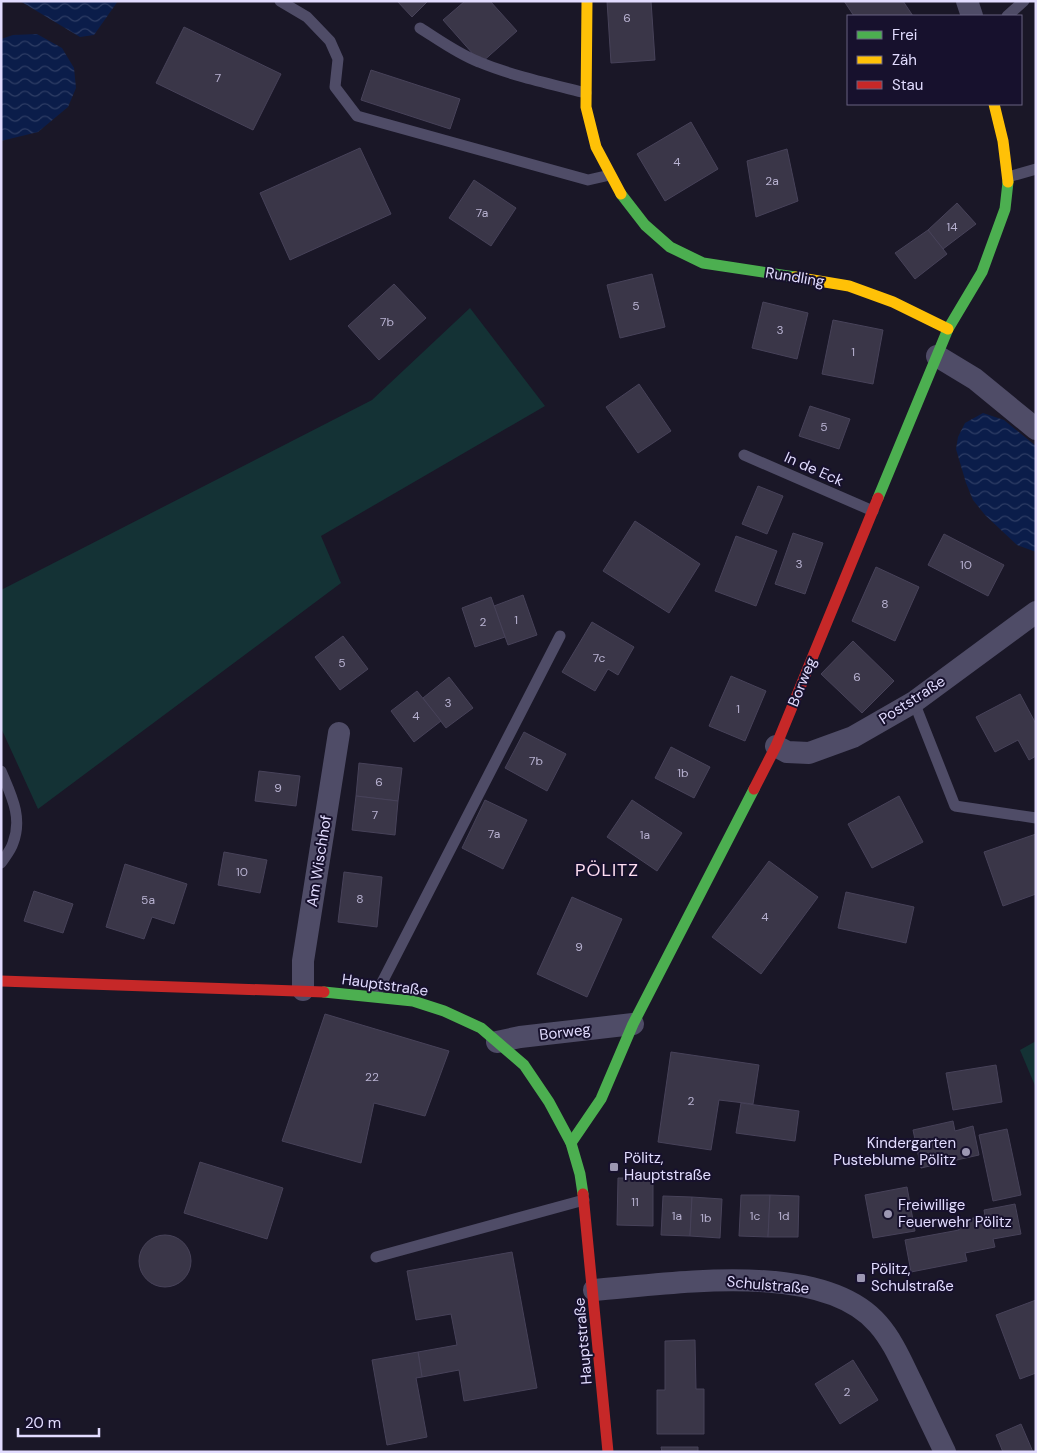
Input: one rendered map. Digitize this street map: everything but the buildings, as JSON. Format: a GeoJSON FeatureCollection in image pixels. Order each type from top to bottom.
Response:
{"type":"FeatureCollection","features":[{"type":"Feature","properties":{"kind":"street","name":"Rundling"},"geometry":{"type":"LineString","coordinates":[[587,1],[586,108],[596,147],[616,188],[645,225],[670,247],[702,262],[849,286],[893,302],[948,329]]}},
{"type":"Feature","properties":{"kind":"street"},"geometry":{"type":"LineString","coordinates":[[967,1],[972,15]]}},
{"type":"Feature","properties":{"kind":"street"},"geometry":{"type":"LineString","coordinates":[[948,329],[982,272],[1005,209],[1008,177],[1003,141],[994,105]]}},
{"type":"Feature","properties":{"kind":"street","name":"Borweg"},"geometry":{"type":"LineString","coordinates":[[571,1143],[601,1100],[633,1024],[776,746],[948,329]]}},
{"type":"Feature","properties":{"kind":"street"},"geometry":{"type":"LineString","coordinates":[[937,356],[975,379],[1036,429]]}},
{"type":"Feature","properties":{"kind":"street","name":"Poststraße"},"geometry":{"type":"LineString","coordinates":[[776,746],[787,752],[809,753],[853,737],[914,702],[1036,612]]}},
{"type":"Feature","properties":{"kind":"street","name":"Am Wischhof"},"geometry":{"type":"LineString","coordinates":[[303,990],[303,961],[339,733]]}},
{"type":"Feature","properties":{"kind":"street","name":"Hauptstraße"},"geometry":{"type":"LineString","coordinates":[[1,981],[303,990],[375,996],[413,1001],[444,1010],[481,1028],[524,1065],[549,1102],[571,1143],[580,1174],[584,1200],[608,1452]]}},
{"type":"Feature","properties":{"kind":"street","name":"Borweg"},"geometry":{"type":"LineString","coordinates":[[497,1042],[520,1037],[633,1024]]}},
{"type":"Feature","properties":{"kind":"street","name":"Schulstraße"},"geometry":{"type":"LineString","coordinates":[[594,1290],[737,1280],[794,1285],[827,1291],[850,1301],[878,1324],[891,1344],[945,1452]]}},
{"type":"Feature","properties":{"kind":"lane"},"geometry":{"type":"LineString","coordinates":[[280,1],[308,17],[330,41],[338,59],[335,87],[357,116],[588,180],[610,175]]}},
{"type":"Feature","properties":{"kind":"lane"},"geometry":{"type":"LineString","coordinates":[[1007,15],[1024,1]]}},
{"type":"Feature","properties":{"kind":"lane"},"geometry":{"type":"LineString","coordinates":[[420,28],[450,48],[479,62],[541,82],[586,93]]}},
{"type":"Feature","properties":{"kind":"lane"},"geometry":{"type":"LineString","coordinates":[[1008,177],[1036,169]]}},
{"type":"Feature","properties":{"kind":"lane","name":"In de Eck"},"geometry":{"type":"LineString","coordinates":[[744,455],[873,511]]}},
{"type":"Feature","properties":{"kind":"lane"},"geometry":{"type":"LineString","coordinates":[[375,996],[560,636]]}},
{"type":"Feature","properties":{"kind":"lane"},"geometry":{"type":"LineString","coordinates":[[914,702],[955,806],[1036,818]]}},
{"type":"Feature","properties":{"kind":"lane"},"geometry":{"type":"LineString","coordinates":[[1,771],[17,813],[13,843],[1,863]]}},
{"type":"Feature","properties":{"kind":"lane"},"geometry":{"type":"LineString","coordinates":[[376,1257],[584,1200]]}},
{"type":"Feature","properties":{"kind":"green space"},"geometry":{"type":"Polygon","coordinates":[[[470,308],[545,406],[321,536],[341,583],[38,809],[1,728],[1,590],[372,400],[470,308]]]}},
{"type":"Feature","properties":{"kind":"green space"},"geometry":{"type":"Polygon","coordinates":[[[1036,1041],[1036,1088],[1020,1050],[1036,1041]]]}},
{"type":"Feature","properties":{"kind":"water"},"geometry":{"type":"Polygon","coordinates":[[[20,1],[118,1],[94,35],[80,37],[20,1]]]}},
{"type":"Feature","properties":{"kind":"water"},"geometry":{"type":"Polygon","coordinates":[[[37,34],[62,48],[74,68],[76,88],[68,107],[38,132],[1,141],[1,39],[13,35],[37,34]]]}},
{"type":"Feature","properties":{"kind":"water"},"geometry":{"type":"Polygon","coordinates":[[[983,413],[1004,420],[1036,446],[1036,552],[1017,545],[985,515],[973,500],[966,483],[956,449],[958,437],[965,423],[983,413]]]}},
{"type":"Feature","properties":{"kind":"traffic: fast"},"geometry":{"type":"LineString","coordinates":[[878,498],[948,329],[982,272],[1005,209],[1008,182]]}},
{"type":"Feature","properties":{"kind":"traffic: fast"},"geometry":{"type":"LineString","coordinates":[[621,194],[645,225],[670,247],[703,263],[795,277]]}},
{"type":"Feature","properties":{"kind":"traffic: fast"},"geometry":{"type":"LineString","coordinates":[[571,1143],[601,1099],[633,1024],[754,789]]}},
{"type":"Feature","properties":{"kind":"traffic: fast"},"geometry":{"type":"LineString","coordinates":[[324,992],[413,1001],[444,1011],[481,1028],[524,1065],[549,1102],[571,1143],[580,1174],[583,1194]]}},
{"type":"Feature","properties":{"kind":"traffic: slow"},"geometry":{"type":"LineString","coordinates":[[587,1],[586,107],[596,147],[621,194]]}},
{"type":"Feature","properties":{"kind":"traffic: slow"},"geometry":{"type":"LineString","coordinates":[[994,105],[1003,141],[1008,182]]}},
{"type":"Feature","properties":{"kind":"traffic: slow"},"geometry":{"type":"LineString","coordinates":[[795,277],[849,286],[893,302],[948,329]]}},
{"type":"Feature","properties":{"kind":"traffic: jam"},"geometry":{"type":"LineString","coordinates":[[754,789],[776,746],[878,498]]}},
{"type":"Feature","properties":{"kind":"traffic: jam"},"geometry":{"type":"LineString","coordinates":[[1,981],[324,992]]}},
{"type":"Feature","properties":{"kind":"traffic: jam"},"geometry":{"type":"LineString","coordinates":[[583,1194],[608,1452]]}},
{"type":"Feature","properties":{"kind":"place","name":"Kindergarten Pusteblume Pölitz"},"geometry":{"type":"Point","coordinates":[966,1152]}},
{"type":"Feature","properties":{"kind":"place","name":"Pölitz, Hauptstraße"},"geometry":{"type":"Point","coordinates":[614,1167]}},
{"type":"Feature","properties":{"kind":"place","name":"Freiwillige Feuerwehr Pölitz"},"geometry":{"type":"Point","coordinates":[888,1214]}},
{"type":"Feature","properties":{"kind":"place","name":"Pölitz, Schulstraße"},"geometry":{"type":"Point","coordinates":[861,1278]}},
{"type":"Feature","properties":{"kind":"district","name":"PÖLITZ"},"geometry":{"type":"Point","coordinates":[607,870]}}]}
